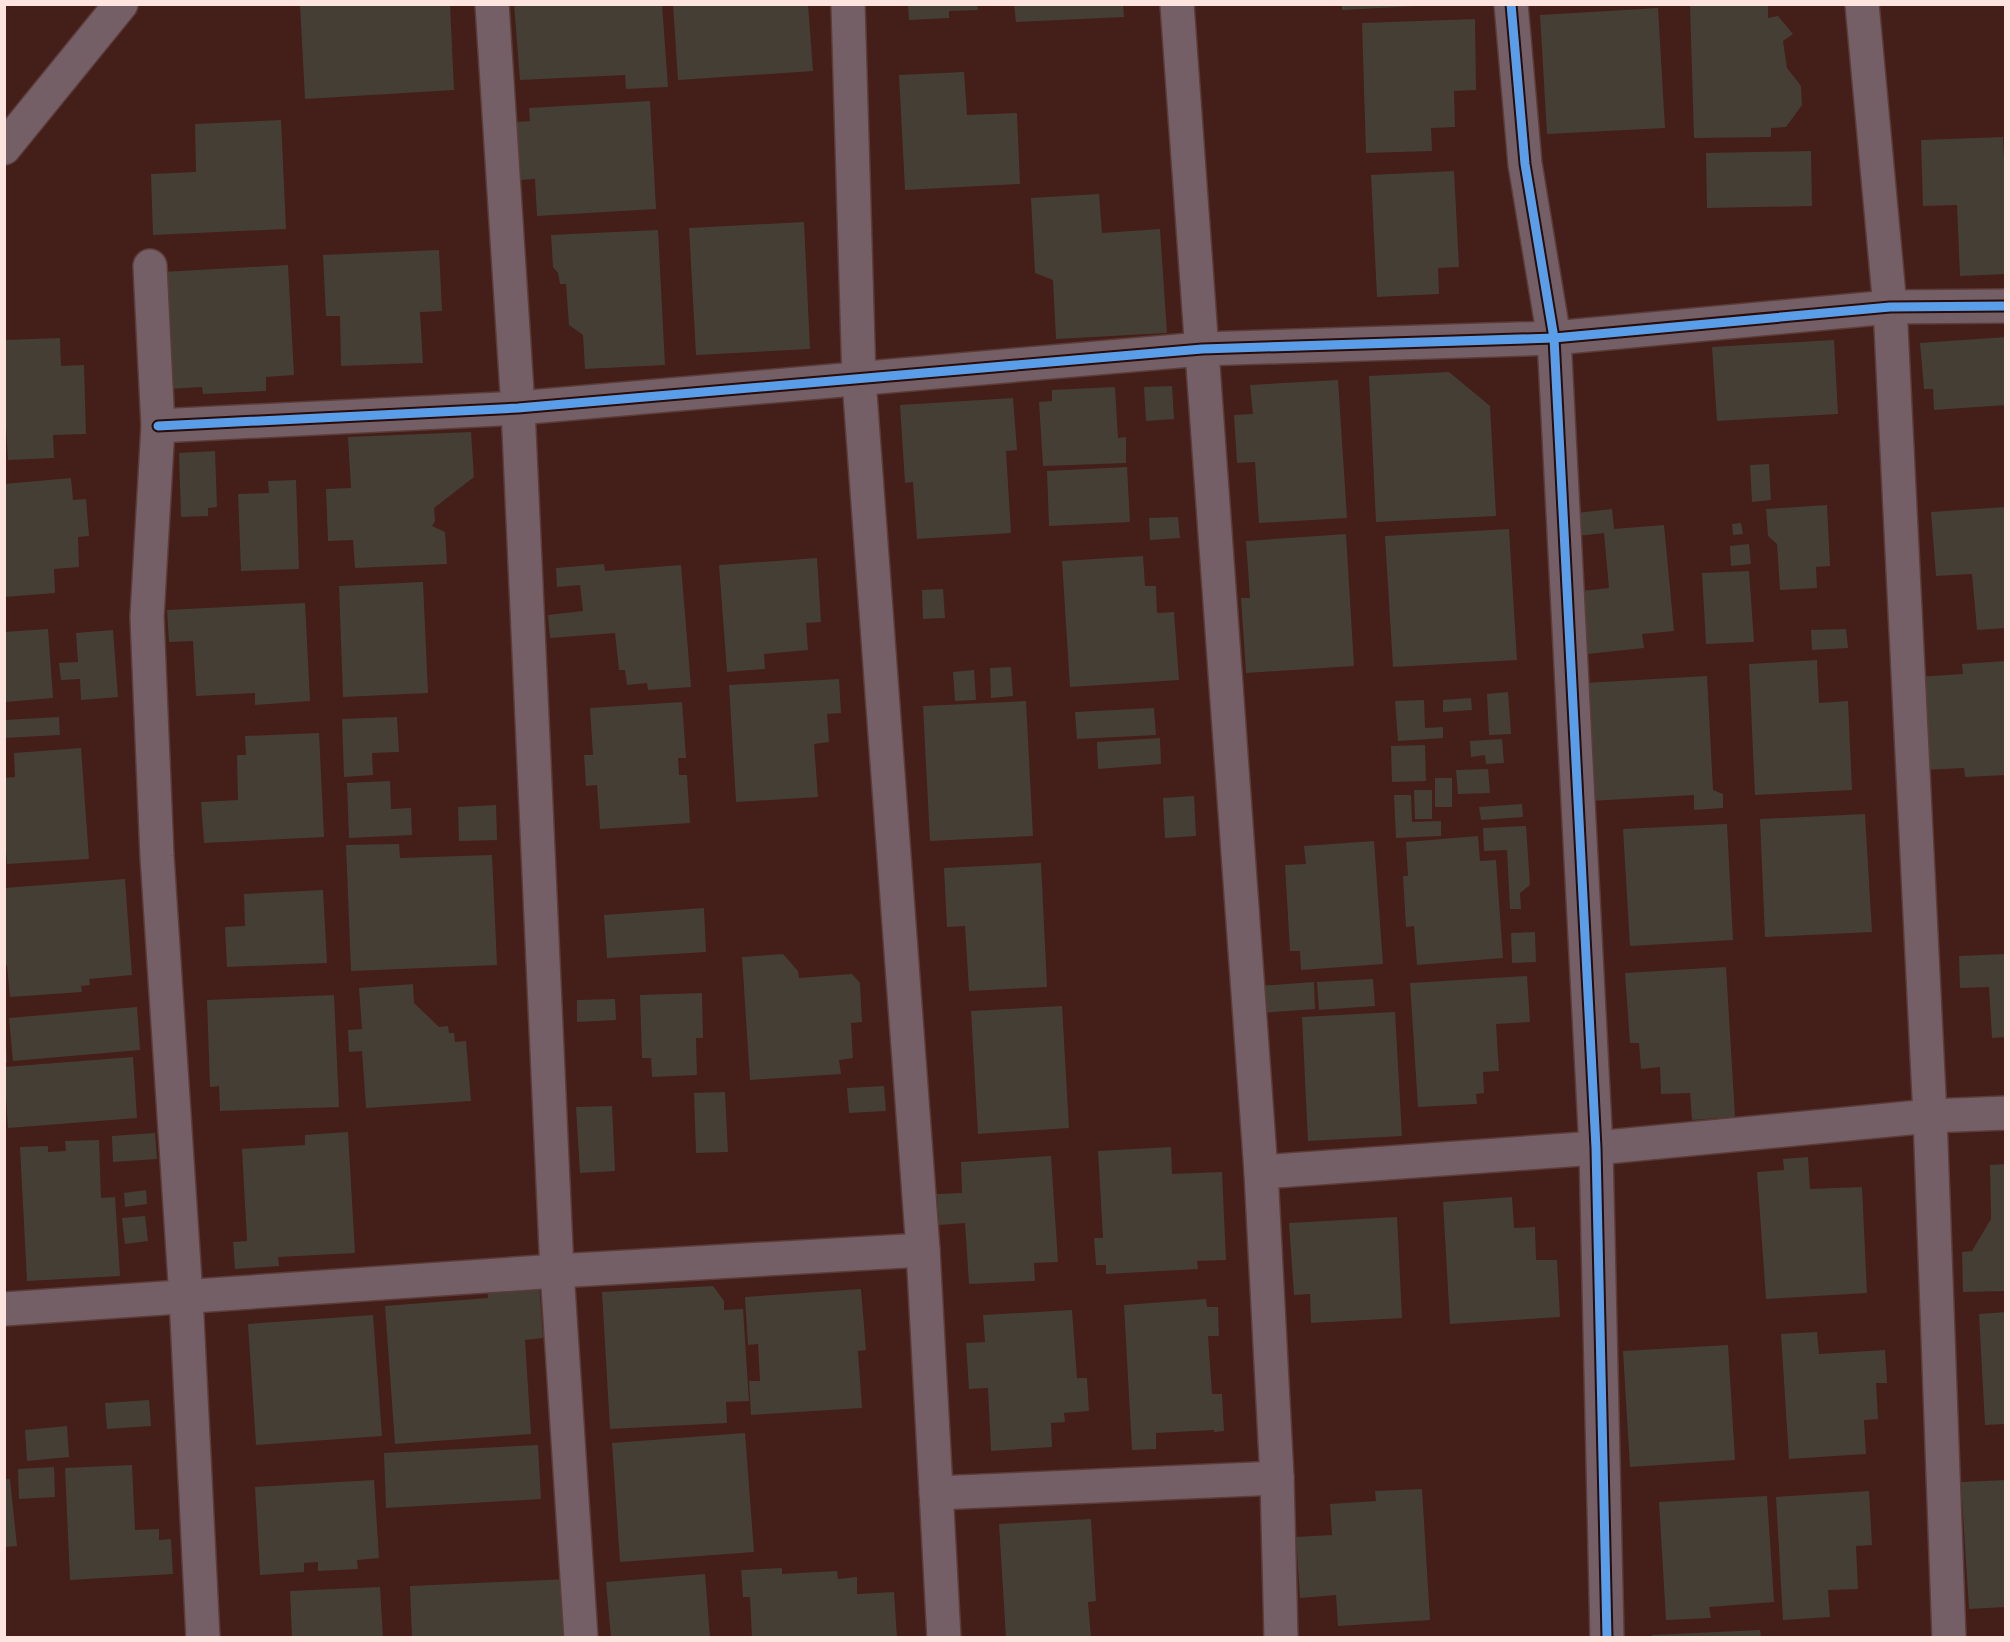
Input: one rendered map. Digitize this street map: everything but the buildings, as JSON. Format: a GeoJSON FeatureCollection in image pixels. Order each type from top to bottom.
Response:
{"type":"FeatureCollection","features":[{"type":"Feature","properties":{"kind":"street"},"geometry":{"type":"LineString","coordinates":[[4,148],[121,4]]}},
{"type":"Feature","properties":{"kind":"street"},"geometry":{"type":"LineString","coordinates":[[492,4],[518,408],[557,1271],[581,1638]]}},
{"type":"Feature","properties":{"kind":"street"},"geometry":{"type":"LineString","coordinates":[[848,4],[859,380],[922,1250],[944,1638]]}},
{"type":"Feature","properties":{"kind":"street"},"geometry":{"type":"LineString","coordinates":[[1177,4],[1261,1172],[1276,1478],[1281,1638]]}},
{"type":"Feature","properties":{"kind":"street"},"geometry":{"type":"LineString","coordinates":[[1511,4],[1525,164],[1554,338],[1596,1149],[1607,1638]]}},
{"type":"Feature","properties":{"kind":"street"},"geometry":{"type":"LineString","coordinates":[[1862,4],[1890,307],[1930,1116],[1948,1638]]}},
{"type":"Feature","properties":{"kind":"street"},"geometry":{"type":"LineString","coordinates":[[150,266],[158,426],[147,617],[157,856],[186,1297],[203,1638]]}},
{"type":"Feature","properties":{"kind":"street"},"geometry":{"type":"LineString","coordinates":[[158,426],[518,408],[1202,349],[1554,338],[1890,307],[2006,306]]}},
{"type":"Feature","properties":{"kind":"street"},"geometry":{"type":"LineString","coordinates":[[1261,1172],[1596,1149],[1930,1116],[2006,1113]]}},
{"type":"Feature","properties":{"kind":"street"},"geometry":{"type":"LineString","coordinates":[[4,1309],[557,1271],[922,1250]]}},
{"type":"Feature","properties":{"kind":"street"},"geometry":{"type":"LineString","coordinates":[[936,1493],[1276,1478]]}},
{"type":"Feature","properties":{"kind":"cycle path"},"geometry":{"type":"LineString","coordinates":[[1511,4],[1525,164],[1554,338],[1596,1148],[1607,1638]]}},
{"type":"Feature","properties":{"kind":"cycle path"},"geometry":{"type":"LineString","coordinates":[[158,426],[518,408],[1202,349],[1554,338],[1890,307],[2006,306]]}}]}
